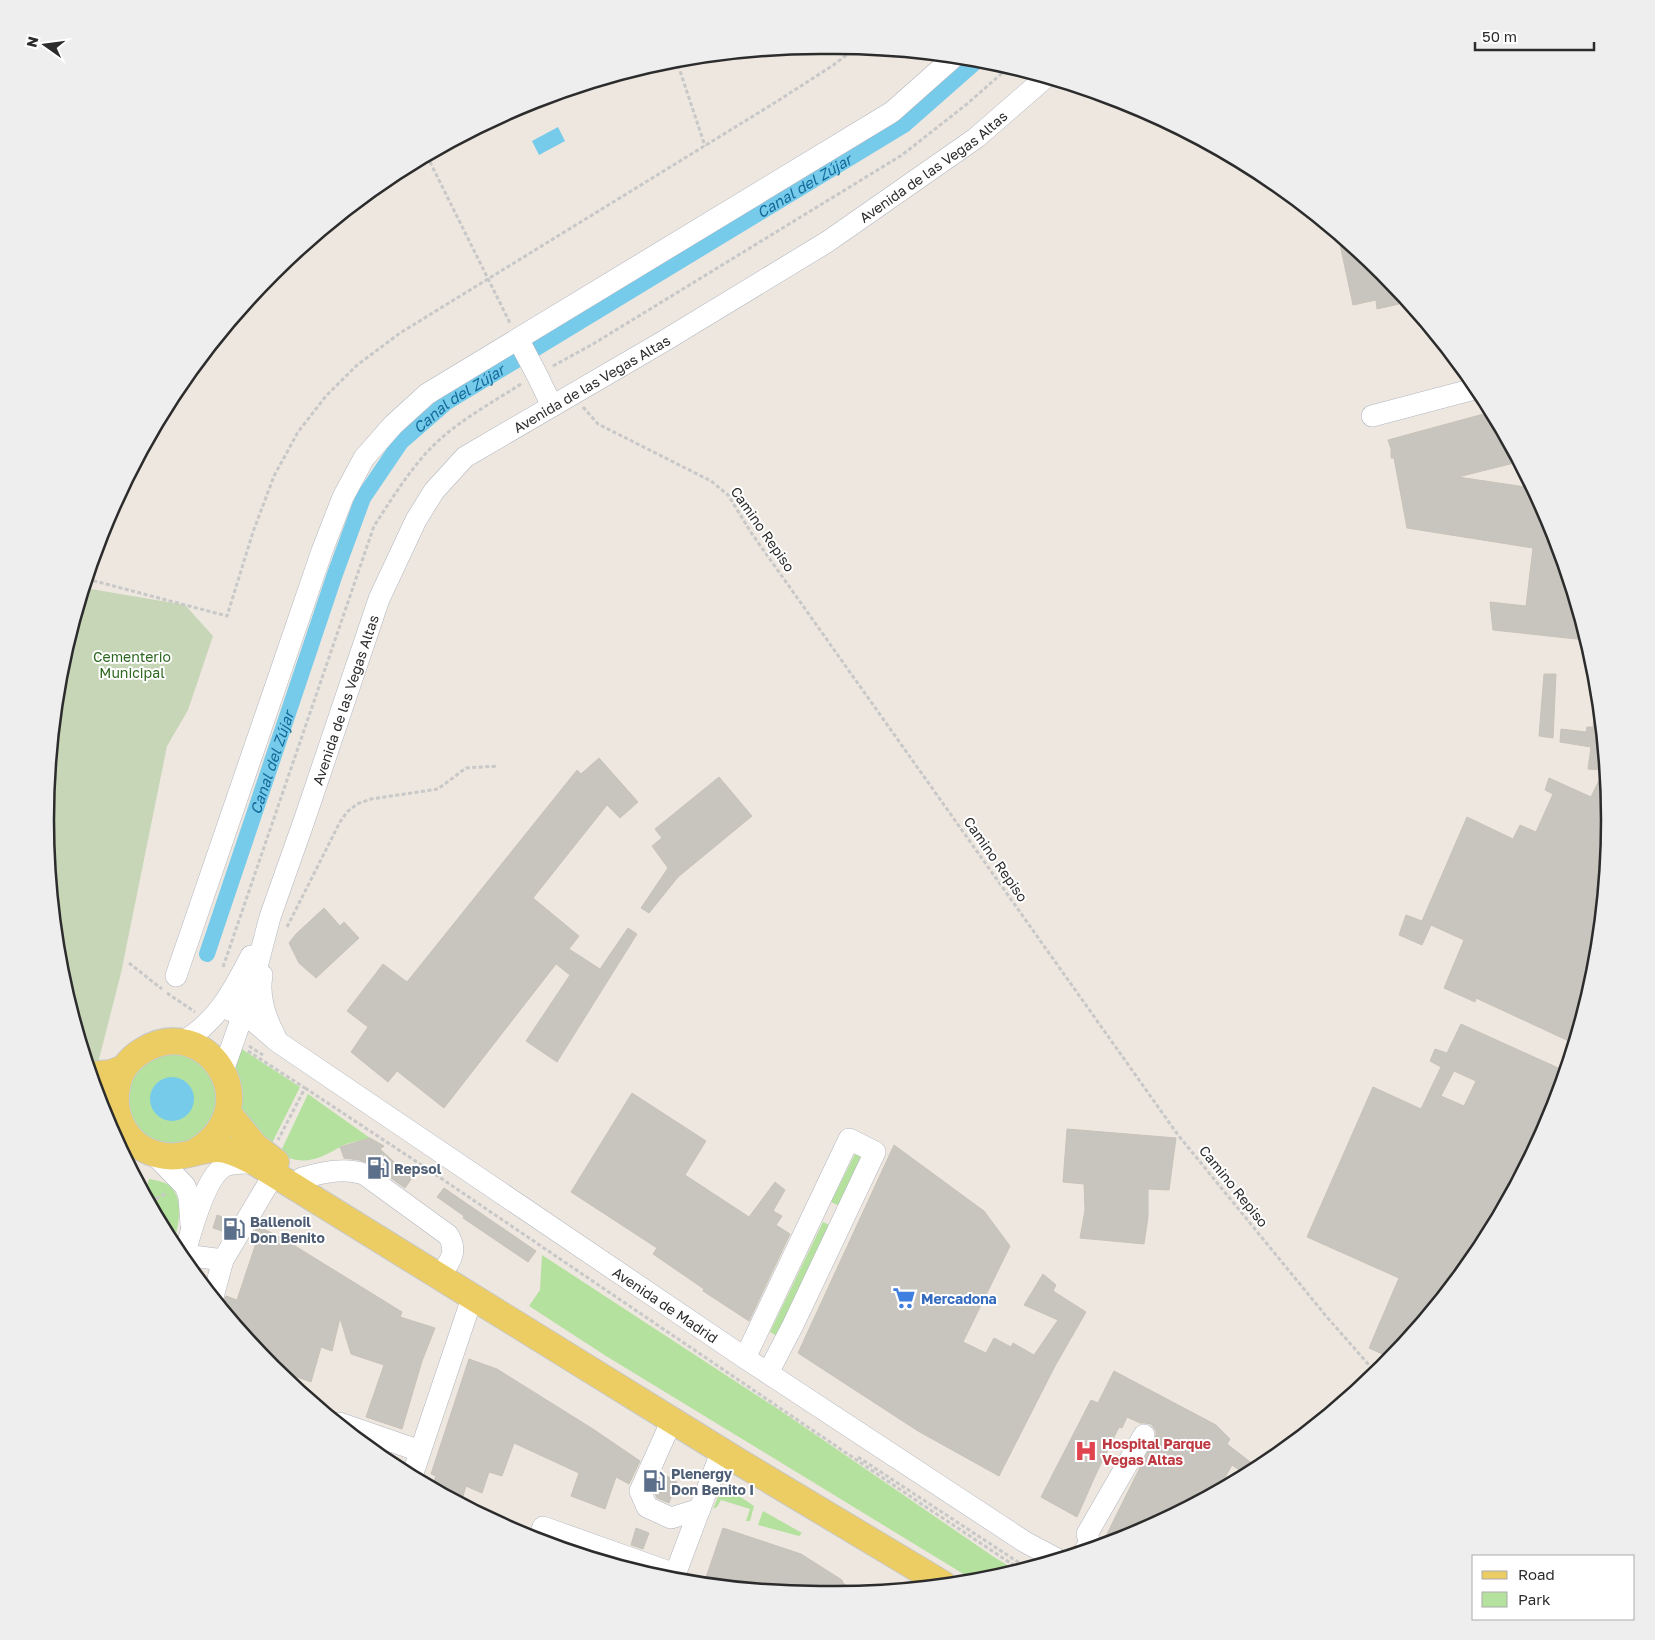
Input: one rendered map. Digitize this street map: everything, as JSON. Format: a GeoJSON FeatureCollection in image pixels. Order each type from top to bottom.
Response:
{"type":"FeatureCollection","features":[{"type":"Feature","properties":{"kind":"main road"},"geometry":{"type":"LineString","coordinates":[[111,1110],[118,1081],[124,1068],[135,1056],[149,1046],[165,1042],[182,1042],[194,1046],[206,1052],[222,1071],[229,1092],[228,1113],[217,1135],[198,1150],[184,1155],[169,1156],[139,1150],[115,1119]]}},
{"type":"Feature","properties":{"kind":"main road"},"geometry":{"type":"LineString","coordinates":[[97,1074],[111,1073],[124,1068]]}},
{"type":"Feature","properties":{"kind":"main road"},"geometry":{"type":"LineString","coordinates":[[228,1113],[255,1146],[266,1165],[941,1579]]}},
{"type":"Feature","properties":{"kind":"main road"},"geometry":{"type":"LineString","coordinates":[[198,1150],[219,1149],[236,1153],[302,1178],[442,1272],[472,1298],[672,1420],[940,1579]]}},
{"type":"Feature","properties":{"kind":"street"},"geometry":{"type":"LineString","coordinates":[[176,976],[322,551],[343,497],[364,458],[393,425],[427,394],[892,112],[948,62]]}},
{"type":"Feature","properties":{"kind":"street","name":"Avenida de las Vegas Altas"},"geometry":{"type":"LineString","coordinates":[[270,917],[379,599],[416,520],[434,490],[465,457],[827,242],[976,138],[1040,82]]}},
{"type":"Feature","properties":{"kind":"street"},"geometry":{"type":"LineString","coordinates":[[518,339],[552,406]]}},
{"type":"Feature","properties":{"kind":"street"},"geometry":{"type":"LineString","coordinates":[[1372,416],[1469,390]]}},
{"type":"Feature","properties":{"kind":"street"},"geometry":{"type":"LineString","coordinates":[[270,917],[260,984],[267,1021],[278,1042]]}},
{"type":"Feature","properties":{"kind":"street"},"geometry":{"type":"LineString","coordinates":[[182,1042],[196,1034],[222,1007],[236,984],[270,917]]}},
{"type":"Feature","properties":{"kind":"street"},"geometry":{"type":"LineString","coordinates":[[222,1071],[238,1030],[270,917]]}},
{"type":"Feature","properties":{"kind":"street"},"geometry":{"type":"LineString","coordinates":[[222,1007],[238,1030],[278,1042]]}},
{"type":"Feature","properties":{"kind":"street","name":"Avenida de Madrid"},"geometry":{"type":"LineString","coordinates":[[278,1042],[745,1358],[1025,1542],[1051,1555]]}},
{"type":"Feature","properties":{"kind":"street"},"geometry":{"type":"LineString","coordinates":[[745,1358],[849,1139],[875,1152],[793,1325],[768,1373]]}},
{"type":"Feature","properties":{"kind":"street"},"geometry":{"type":"LineString","coordinates":[[139,1150],[185,1186],[189,1197],[192,1228]]}},
{"type":"Feature","properties":{"kind":"street"},"geometry":{"type":"LineString","coordinates":[[186,1250],[192,1228],[212,1179],[218,1171],[232,1164],[266,1165],[224,1260],[215,1290]]}},
{"type":"Feature","properties":{"kind":"street"},"geometry":{"type":"LineString","coordinates":[[302,1178],[322,1172],[342,1170],[353,1170],[364,1174],[448,1234],[454,1243],[452,1255],[442,1272]]}},
{"type":"Feature","properties":{"kind":"street"},"geometry":{"type":"LineString","coordinates":[[817,1208],[842,1220]]}},
{"type":"Feature","properties":{"kind":"street"},"geometry":{"type":"LineString","coordinates":[[192,1258],[224,1260]]}},
{"type":"Feature","properties":{"kind":"street"},"geometry":{"type":"LineString","coordinates":[[414,1470],[472,1298]]}},
{"type":"Feature","properties":{"kind":"street"},"geometry":{"type":"LineString","coordinates":[[672,1420],[640,1491],[647,1507],[671,1518],[700,1509]]}},
{"type":"Feature","properties":{"kind":"street"},"geometry":{"type":"LineString","coordinates":[[354,1428],[420,1451]]}},
{"type":"Feature","properties":{"kind":"street"},"geometry":{"type":"LineString","coordinates":[[1090,1543],[1087,1534],[1144,1435]]}},
{"type":"Feature","properties":{"kind":"street"},"geometry":{"type":"LineString","coordinates":[[676,1573],[722,1450]]}},
{"type":"Feature","properties":{"kind":"street"},"geometry":{"type":"LineString","coordinates":[[540,1533],[623,1560]]}},
{"type":"Feature","properties":{"kind":"street"},"geometry":{"type":"LineString","coordinates":[[1025,1542],[1038,1558]]}},
{"type":"Feature","properties":{"kind":"path"},"geometry":{"type":"LineString","coordinates":[[92,580],[227,616],[253,532],[274,476],[298,432],[326,396],[356,366],[400,333],[776,102],[848,54]]}},
{"type":"Feature","properties":{"kind":"path"},"geometry":{"type":"LineString","coordinates":[[679,67],[705,146]]}},
{"type":"Feature","properties":{"kind":"path"},"geometry":{"type":"LineString","coordinates":[[221,972],[374,526],[403,480],[429,450],[446,434],[535,371],[594,344],[902,155],[967,104],[1003,73]]}},
{"type":"Feature","properties":{"kind":"path"},"geometry":{"type":"LineString","coordinates":[[429,161],[518,339]]}},
{"type":"Feature","properties":{"kind":"path","name":"Camino Repiso"},"geometry":{"type":"LineString","coordinates":[[573,394],[598,424],[711,481],[728,495],[758,542],[1178,1135],[1326,1316],[1371,1367]]}},
{"type":"Feature","properties":{"kind":"path"},"geometry":{"type":"LineString","coordinates":[[265,956],[277,948],[346,812],[357,804],[371,799],[438,789],[466,768],[498,766]]}},
{"type":"Feature","properties":{"kind":"path"},"geometry":{"type":"LineString","coordinates":[[238,1030],[305,1088],[1013,1565]]}},
{"type":"Feature","properties":{"kind":"path"},"geometry":{"type":"LineString","coordinates":[[266,1165],[305,1088]]}},
{"type":"Feature","properties":{"kind":"path"},"geometry":{"type":"LineString","coordinates":[[154,1200],[185,1186]]}},
{"type":"Feature","properties":{"kind":"green space","name":"Cementerio Municipal"},"geometry":{"type":"Polygon","coordinates":[[[90,589],[185,605],[213,636],[188,710],[167,746],[121,973],[98,1063],[93,1062],[68,969],[60,920],[55,870],[54,820],[55,770],[60,720],[68,671],[90,589]]]}},
{"type":"Feature","properties":{"kind":"green space"},"geometry":{"type":"Polygon","coordinates":[[[237,1046],[300,1087],[270,1147],[243,1121],[234,1056],[237,1046]]]}},
{"type":"Feature","properties":{"kind":"green space"},"geometry":{"type":"Polygon","coordinates":[[[172,1054],[189,1057],[204,1067],[214,1082],[217,1099],[214,1116],[204,1131],[189,1141],[172,1144],[155,1141],[140,1131],[130,1116],[127,1099],[130,1082],[140,1067],[155,1057],[172,1054]]]}},
{"type":"Feature","properties":{"kind":"green space"},"geometry":{"type":"Polygon","coordinates":[[[308,1094],[370,1138],[343,1145],[325,1155],[310,1160],[295,1160],[280,1153],[308,1094]]]}},
{"type":"Feature","properties":{"kind":"green space"},"geometry":{"type":"Polygon","coordinates":[[[856,1152],[865,1156],[840,1206],[831,1202],[856,1152]]]}},
{"type":"Feature","properties":{"kind":"green space"},"geometry":{"type":"Polygon","coordinates":[[[149,1179],[165,1183],[172,1188],[179,1203],[176,1235],[156,1203],[147,1186],[149,1179]]]}},
{"type":"Feature","properties":{"kind":"green space"},"geometry":{"type":"Polygon","coordinates":[[[823,1222],[831,1226],[777,1336],[770,1332],[823,1222]]]}},
{"type":"Feature","properties":{"kind":"green space"},"geometry":{"type":"Polygon","coordinates":[[[542,1255],[781,1411],[1009,1566],[965,1575],[606,1356],[529,1306],[540,1290],[542,1255]]]}},
{"type":"Feature","properties":{"kind":"green space"},"geometry":{"type":"Polygon","coordinates":[[[723,1485],[754,1506],[750,1521],[746,1521],[750,1509],[721,1500],[717,1507],[713,1509],[723,1485]]]}},
{"type":"Feature","properties":{"kind":"green space"},"geometry":{"type":"Polygon","coordinates":[[[763,1511],[802,1533],[799,1536],[758,1525],[763,1511]]]}},
{"type":"Feature","properties":{"kind":"water"},"geometry":{"type":"Polygon","coordinates":[[[558,127],[565,141],[539,155],[532,141],[558,127]]]}},
{"type":"Feature","properties":{"kind":"water"},"geometry":{"type":"Polygon","coordinates":[[[172,1077],[184,1081],[190,1087],[194,1099],[190,1111],[184,1117],[172,1121],[160,1117],[154,1111],[150,1099],[154,1087],[160,1081],[172,1077]]]}},
{"type":"Feature","properties":{"kind":"building"},"geometry":{"type":"Polygon","coordinates":[[[1340,244],[1377,278],[1399,304],[1377,309],[1376,300],[1353,305],[1340,244]]]}},
{"type":"Feature","properties":{"kind":"building"},"geometry":{"type":"Polygon","coordinates":[[[1484,414],[1513,463],[1458,477],[1525,487],[1561,574],[1579,639],[1493,630],[1490,602],[1526,606],[1533,548],[1407,528],[1394,458],[1391,458],[1388,440],[1484,414]]]}},
{"type":"Feature","properties":{"kind":"building"},"geometry":{"type":"Polygon","coordinates":[[[1544,674],[1556,674],[1553,738],[1539,736],[1544,674]]]}},
{"type":"Feature","properties":{"kind":"building"},"geometry":{"type":"Polygon","coordinates":[[[1594,716],[1600,770],[1588,769],[1591,747],[1560,742],[1561,729],[1586,732],[1587,727],[1593,727],[1594,716]]]}},
{"type":"Feature","properties":{"kind":"building"},"geometry":{"type":"Polygon","coordinates":[[[599,758],[638,802],[620,818],[607,805],[533,898],[579,936],[569,949],[600,969],[628,928],[637,934],[557,1062],[526,1041],[570,975],[556,964],[444,1108],[397,1071],[388,1082],[351,1052],[368,1027],[347,1011],[383,964],[407,982],[577,770],[581,774],[599,758]]]}},
{"type":"Feature","properties":{"kind":"building"},"geometry":{"type":"Polygon","coordinates":[[[719,777],[752,816],[678,877],[649,913],[641,908],[668,868],[652,846],[662,838],[655,829],[719,777]]]}},
{"type":"Feature","properties":{"kind":"building"},"geometry":{"type":"Polygon","coordinates":[[[1549,778],[1591,797],[1600,778],[1600,870],[1595,920],[1587,969],[1568,1041],[1476,998],[1475,1002],[1444,988],[1464,940],[1431,925],[1422,945],[1399,935],[1406,915],[1422,921],[1467,817],[1513,839],[1520,825],[1536,832],[1553,794],[1545,790],[1549,778]]]}},
{"type":"Feature","properties":{"kind":"building"},"geometry":{"type":"Polygon","coordinates":[[[324,908],[340,926],[344,922],[359,938],[316,978],[299,963],[289,943],[324,908]]]}},
{"type":"Feature","properties":{"kind":"building"},"geometry":{"type":"Polygon","coordinates":[[[1461,1024],[1560,1069],[1543,1113],[1499,1203],[1472,1246],[1443,1286],[1384,1355],[1369,1348],[1399,1278],[1307,1237],[1373,1087],[1421,1109],[1441,1067],[1430,1061],[1435,1049],[1447,1053],[1461,1024]],[[1454,1071],[1441,1096],[1464,1106],[1476,1081],[1454,1071]]]}},
{"type":"Feature","properties":{"kind":"building"},"geometry":{"type":"Polygon","coordinates":[[[632,1093],[706,1141],[685,1175],[749,1217],[775,1182],[785,1190],[773,1211],[782,1216],[776,1225],[790,1234],[749,1321],[703,1291],[704,1289],[653,1254],[657,1248],[571,1192],[632,1093]]]}},
{"type":"Feature","properties":{"kind":"building"},"geometry":{"type":"Polygon","coordinates":[[[1067,1129],[1176,1138],[1169,1190],[1148,1189],[1148,1217],[1144,1244],[1080,1238],[1085,1210],[1084,1184],[1063,1182],[1067,1129]]]}},
{"type":"Feature","properties":{"kind":"building"},"geometry":{"type":"Polygon","coordinates":[[[370,1138],[384,1146],[380,1149],[394,1162],[414,1175],[405,1188],[371,1164],[344,1158],[340,1147],[370,1138]]]}},
{"type":"Feature","properties":{"kind":"building","name":"Mercadona"},"geometry":{"type":"Polygon","coordinates":[[[894,1145],[984,1211],[1010,1246],[963,1342],[986,1353],[994,1338],[1011,1347],[1013,1343],[1034,1355],[1058,1320],[1024,1305],[1043,1274],[1056,1285],[1053,1291],[1086,1312],[1055,1366],[999,1476],[918,1431],[798,1353],[894,1145]]]}},
{"type":"Feature","properties":{"kind":"building"},"geometry":{"type":"Polygon","coordinates":[[[444,1188],[536,1251],[528,1262],[463,1218],[464,1216],[437,1197],[444,1188]]]}},
{"type":"Feature","properties":{"kind":"building"},"geometry":{"type":"Polygon","coordinates":[[[217,1215],[232,1220],[225,1232],[213,1228],[217,1215]]]}},
{"type":"Feature","properties":{"kind":"building"},"geometry":{"type":"Polygon","coordinates":[[[258,1226],[287,1241],[402,1312],[400,1317],[435,1328],[422,1361],[402,1429],[366,1417],[384,1365],[351,1354],[340,1318],[332,1351],[321,1347],[311,1382],[293,1375],[278,1362],[224,1300],[226,1296],[237,1300],[256,1243],[249,1240],[258,1226]]]}},
{"type":"Feature","properties":{"kind":"building"},"geometry":{"type":"Polygon","coordinates":[[[469,1359],[497,1369],[640,1461],[629,1484],[616,1477],[605,1509],[571,1496],[579,1473],[514,1443],[502,1476],[489,1472],[482,1493],[466,1486],[463,1497],[434,1482],[436,1476],[431,1474],[469,1359]]]}},
{"type":"Feature","properties":{"kind":"building"},"geometry":{"type":"Polygon","coordinates":[[[1114,1371],[1216,1425],[1230,1439],[1227,1444],[1251,1463],[1240,1470],[1232,1465],[1223,1481],[1218,1484],[1174,1507],[1106,1536],[1156,1435],[1156,1431],[1151,1424],[1140,1423],[1127,1417],[1122,1428],[1119,1427],[1077,1517],[1041,1497],[1091,1400],[1098,1403],[1114,1371]]]}},
{"type":"Feature","properties":{"kind":"building"},"geometry":{"type":"Polygon","coordinates":[[[662,1473],[677,1482],[669,1503],[657,1498],[654,1491],[662,1473]]]}},
{"type":"Feature","properties":{"kind":"building"},"geometry":{"type":"Polygon","coordinates":[[[636,1528],[649,1533],[643,1549],[631,1545],[636,1528]]]}},
{"type":"Feature","properties":{"kind":"building"},"geometry":{"type":"Polygon","coordinates":[[[723,1528],[801,1554],[842,1580],[847,1586],[770,1585],[706,1578],[723,1528]]]}},
{"type":"Feature","properties":{"kind":"waterway","name":"Canal del Zújar"},"geometry":{"type":"LineString","coordinates":[[207,954],[335,574],[363,498],[401,442],[447,402],[904,125],[971,66]]}},
{"type":"Feature","properties":{"kind":"place","name":"Repsol"},"geometry":{"type":"Point","coordinates":[378,1168]}},
{"type":"Feature","properties":{"kind":"place","name":"Ballenoil Don Benito"},"geometry":{"type":"Point","coordinates":[234,1229]}},
{"type":"Feature","properties":{"kind":"place","name":"Mercadona"},"geometry":{"type":"Point","coordinates":[904,1298]}},
{"type":"Feature","properties":{"kind":"place","name":"Hospital Parque Vegas Altas"},"geometry":{"type":"Point","coordinates":[1086,1451]}},
{"type":"Feature","properties":{"kind":"place","name":"Plenergy Don Benito I"},"geometry":{"type":"Point","coordinates":[654,1481]}}]}
